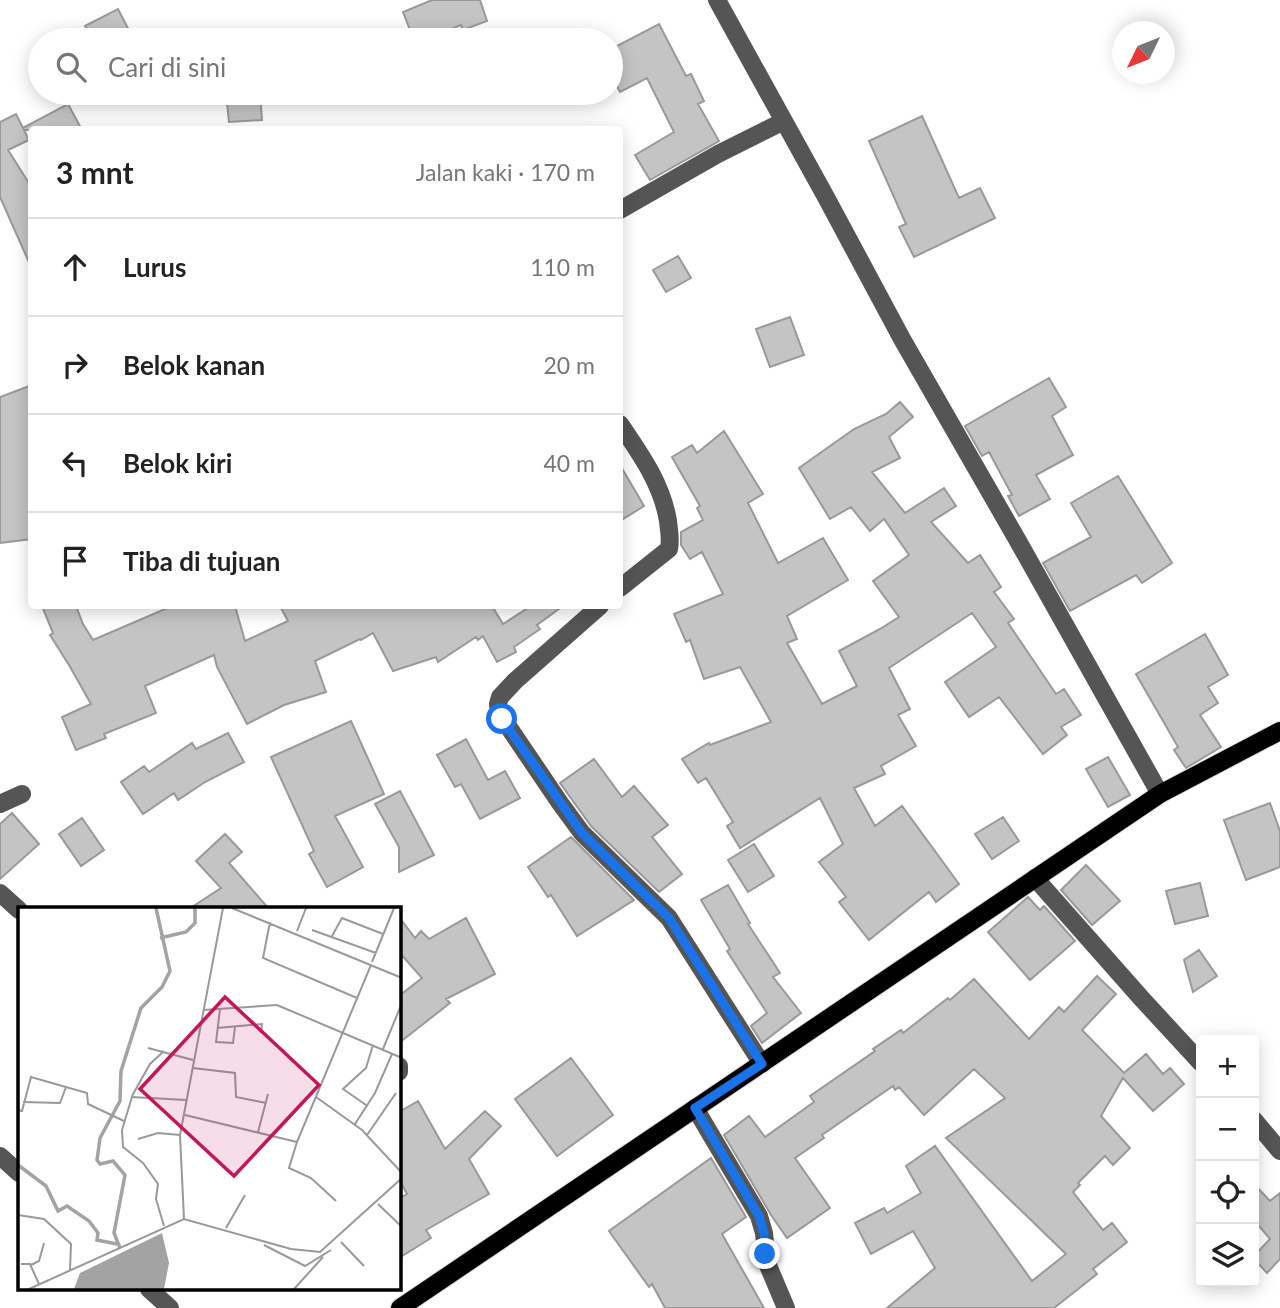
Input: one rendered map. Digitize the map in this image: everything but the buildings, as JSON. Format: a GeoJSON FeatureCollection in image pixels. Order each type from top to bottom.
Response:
{"type":"FeatureCollection","features":[{"type":"Feature","properties":{"kind":"main road"},"geometry":{"type":"LineString","coordinates":[[400,1308],[1160,794],[1280,731]]}},
{"type":"Feature","properties":{"kind":"street"},"geometry":{"type":"LineString","coordinates":[[716,0],[902,339],[1160,794]]}},
{"type":"Feature","properties":{"kind":"street"},"geometry":{"type":"LineString","coordinates":[[623,208],[718,154],[784,121]]}},
{"type":"Feature","properties":{"kind":"street"},"geometry":{"type":"LineString","coordinates":[[623,429],[657,482],[667,514],[670,538],[669,549],[623,586]]}},
{"type":"Feature","properties":{"kind":"street"},"geometry":{"type":"LineString","coordinates":[[597,609],[515,681],[500,697],[499,713],[582,833],[669,918],[762,1064]]}},
{"type":"Feature","properties":{"kind":"street"},"geometry":{"type":"LineString","coordinates":[[0,804],[22,794]]}},
{"type":"Feature","properties":{"kind":"street"},"geometry":{"type":"LineString","coordinates":[[1035,878],[1196,1058]]}},
{"type":"Feature","properties":{"kind":"street"},"geometry":{"type":"LineString","coordinates":[[0,893],[18,909]]}},
{"type":"Feature","properties":{"kind":"street"},"geometry":{"type":"LineString","coordinates":[[695,1108],[759,1216],[767,1263],[786,1308]]}},
{"type":"Feature","properties":{"kind":"street"},"geometry":{"type":"LineString","coordinates":[[1259,1126],[1280,1151]]}},
{"type":"Feature","properties":{"kind":"street"},"geometry":{"type":"LineString","coordinates":[[0,1156],[18,1172]]}},
{"type":"Feature","properties":{"kind":"street"},"geometry":{"type":"LineString","coordinates":[[150,1290],[170,1308]]}},
{"type":"Feature","properties":{"kind":"route"},"geometry":{"type":"LineString","coordinates":[[502,719],[582,833],[669,918],[762,1064],[695,1108],[756,1209],[764,1233],[765,1254]]}}]}
